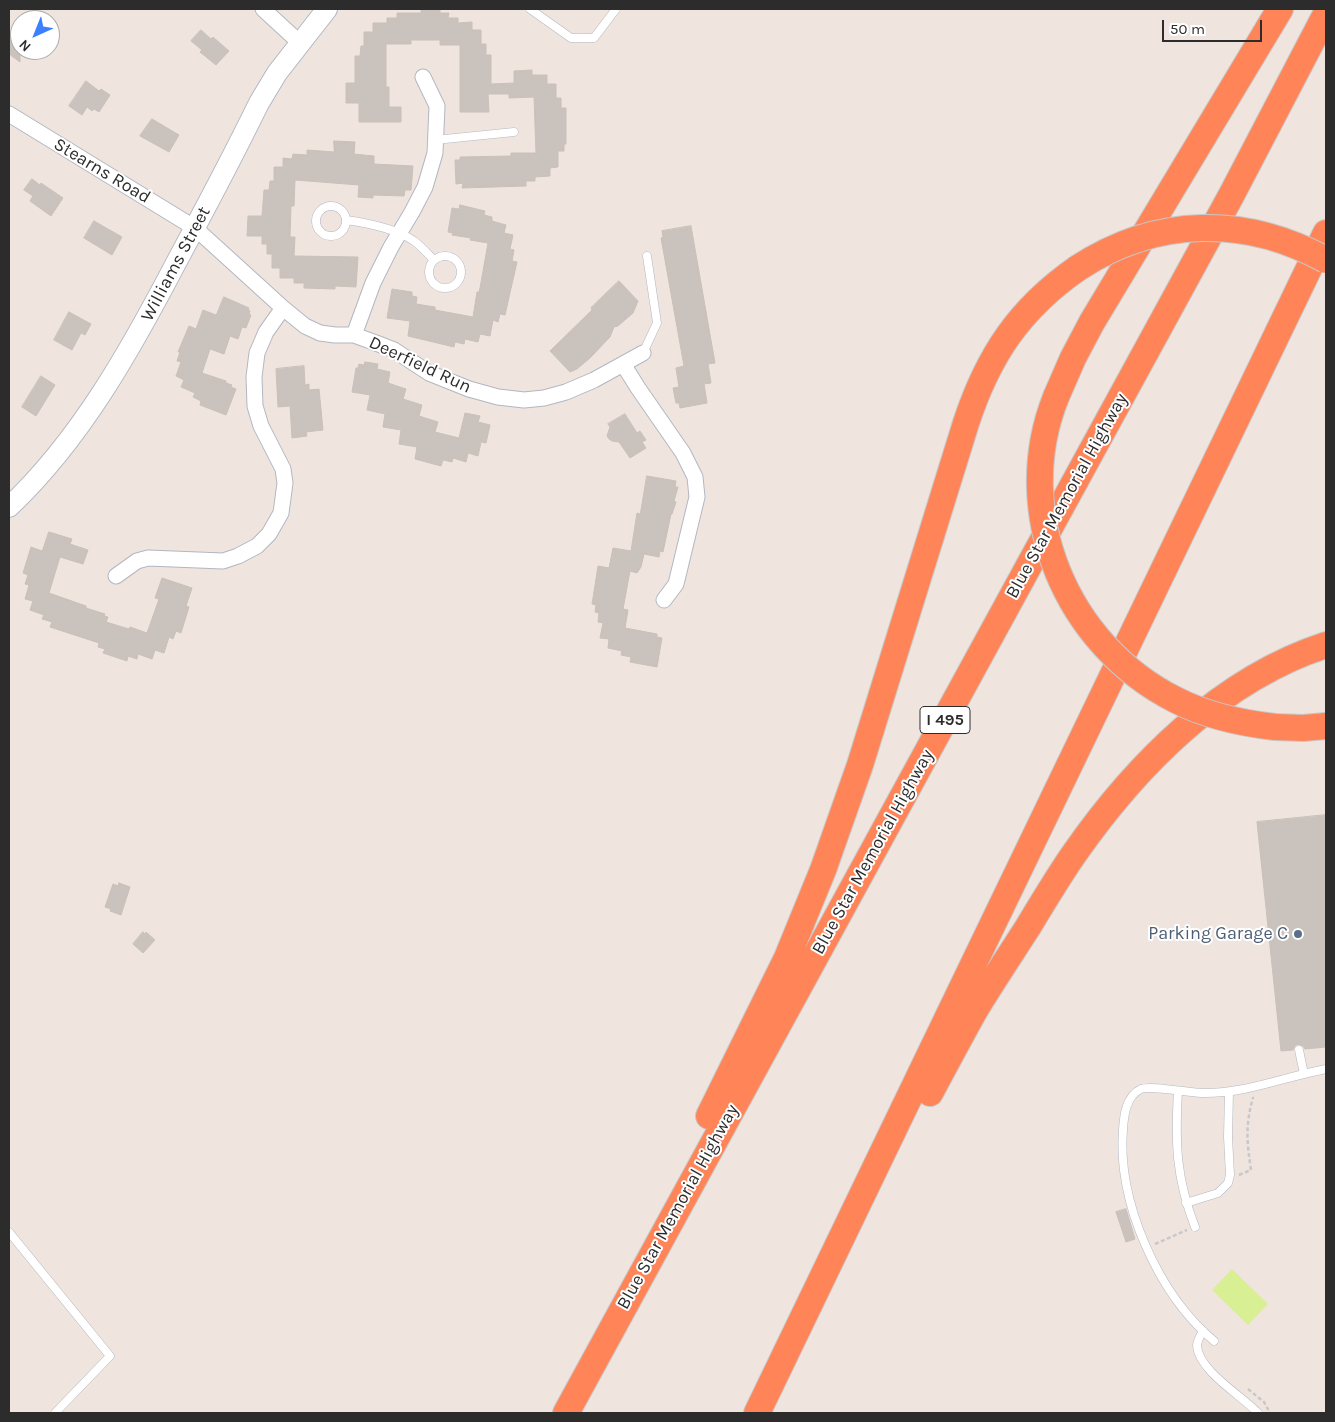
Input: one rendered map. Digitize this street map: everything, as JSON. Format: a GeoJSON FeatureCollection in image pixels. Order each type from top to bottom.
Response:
{"type":"FeatureCollection","features":[{"type":"Feature","properties":{"kind":"highway"},"geometry":{"type":"LineString","coordinates":[[1280,9],[1092,322],[1073,358],[1046,426],[1039,482],[1045,530],[1056,569],[1065,590],[1079,614],[1096,637],[1133,673],[1166,695],[1187,706],[1220,718],[1275,727],[1303,728],[1326,726]]}},
{"type":"Feature","properties":{"kind":"highway","name":"Blue Star Memorial Highway"},"geometry":{"type":"LineString","coordinates":[[565,1413],[1227,203],[1323,20]]}},
{"type":"Feature","properties":{"kind":"highway"},"geometry":{"type":"LineString","coordinates":[[565,1413],[665,1202],[762,1009],[813,897],[854,782],[968,417],[981,384],[998,350],[1018,321],[1042,296],[1078,268],[1110,249],[1134,239],[1172,230],[1203,227],[1237,230],[1272,237],[1299,246],[1326,260]]}},
{"type":"Feature","properties":{"kind":"highway"},"geometry":{"type":"LineString","coordinates":[[757,1413],[1326,234]]}},
{"type":"Feature","properties":{"kind":"highway"},"geometry":{"type":"LineString","coordinates":[[757,1413],[976,1008],[1087,836],[1138,774],[1166,746],[1208,710],[1245,684],[1276,666],[1326,645]]}},
{"type":"Feature","properties":{"kind":"street"},"geometry":{"type":"LineString","coordinates":[[263,9],[300,43]]}},
{"type":"Feature","properties":{"kind":"street","name":"Williams Street"},"geometry":{"type":"LineString","coordinates":[[9,507],[52,461],[98,398],[145,322],[259,103],[277,73],[327,9]]}},
{"type":"Feature","properties":{"kind":"street"},"geometry":{"type":"LineString","coordinates":[[354,336],[372,283],[425,186],[435,153],[437,106],[423,77]]}},
{"type":"Feature","properties":{"kind":"street","name":"Stearns Road"},"geometry":{"type":"LineString","coordinates":[[9,114],[195,228]]}},
{"type":"Feature","properties":{"kind":"street","name":"Deerfield Run"},"geometry":{"type":"LineString","coordinates":[[195,228],[282,308],[305,326],[320,333],[354,336],[394,350],[429,373],[469,389],[498,397],[524,400],[544,398],[566,392],[594,380],[643,353]]}},
{"type":"Feature","properties":{"kind":"street"},"geometry":{"type":"LineString","coordinates":[[116,576],[137,561],[148,558],[223,561],[257,546],[269,534],[281,513],[285,484],[283,469],[261,426],[255,406],[254,377],[257,353],[266,332],[282,308]]}},
{"type":"Feature","properties":{"kind":"street"},"geometry":{"type":"LineString","coordinates":[[623,364],[683,453],[695,476],[697,497],[676,584],[664,600]]}},
{"type":"Feature","properties":{"kind":"lane"},"geometry":{"type":"LineString","coordinates":[[530,9],[571,38],[594,38],[616,9]]}},
{"type":"Feature","properties":{"kind":"lane"},"geometry":{"type":"LineString","coordinates":[[435,140],[514,132]]}},
{"type":"Feature","properties":{"kind":"lane"},"geometry":{"type":"LineString","coordinates":[[346,220],[361,222],[413,240],[434,260]]}},
{"type":"Feature","properties":{"kind":"lane"},"geometry":{"type":"LineString","coordinates":[[447,256],[456,260],[461,269],[461,274],[456,283],[452,286],[441,287],[433,281],[430,271],[434,260],[447,256]]}},
{"type":"Feature","properties":{"kind":"lane"},"geometry":{"type":"LineString","coordinates":[[643,353],[657,323],[647,256]]}},
{"type":"Feature","properties":{"kind":"lane"},"geometry":{"type":"LineString","coordinates":[[1299,1050],[1304,1074]]}},
{"type":"Feature","properties":{"kind":"lane"},"geometry":{"type":"LineString","coordinates":[[1214,1341],[1185,1311],[1173,1295],[1146,1247],[1128,1190],[1123,1134],[1127,1104],[1132,1096],[1141,1089],[1146,1088],[1205,1093],[1228,1092],[1264,1086],[1326,1069]]}},
{"type":"Feature","properties":{"kind":"lane"},"geometry":{"type":"LineString","coordinates":[[1178,1091],[1176,1149],[1186,1203],[1195,1227]]}},
{"type":"Feature","properties":{"kind":"lane"},"geometry":{"type":"LineString","coordinates":[[1186,1203],[1218,1192],[1225,1187],[1230,1179],[1228,1092]]}},
{"type":"Feature","properties":{"kind":"lane"},"geometry":{"type":"LineString","coordinates":[[9,1232],[110,1356],[55,1413]]}},
{"type":"Feature","properties":{"kind":"lane"},"geometry":{"type":"LineString","coordinates":[[1203,1331],[1198,1340],[1197,1347],[1204,1363],[1214,1376],[1258,1413]]}},
{"type":"Feature","properties":{"kind":"path"},"geometry":{"type":"LineString","coordinates":[[1244,1386],[1264,1402],[1270,1413]]}},
{"type":"Feature","properties":{"kind":"green space"},"geometry":{"type":"Polygon","coordinates":[[[1232,1269],[1268,1304],[1248,1325],[1212,1290],[1232,1269]]]}},
{"type":"Feature","properties":{"kind":"building"},"geometry":{"type":"Polygon","coordinates":[[[421,9],[440,9],[440,13],[449,13],[448,18],[458,18],[458,23],[472,22],[472,30],[481,30],[481,44],[486,44],[486,55],[491,55],[491,84],[514,83],[514,71],[532,70],[532,75],[547,75],[547,84],[556,84],[556,98],[561,98],[561,108],[566,108],[566,144],[564,144],[564,151],[558,151],[558,167],[550,168],[550,176],[535,177],[535,181],[526,181],[526,186],[462,188],[463,183],[456,184],[455,160],[460,160],[460,157],[511,156],[511,153],[536,153],[534,97],[509,98],[509,94],[488,94],[489,112],[460,112],[460,45],[440,45],[440,40],[411,40],[411,44],[386,44],[386,87],[389,87],[389,107],[401,107],[401,122],[359,122],[359,103],[346,103],[346,83],[355,83],[355,56],[360,56],[361,46],[364,46],[364,32],[373,32],[373,23],[387,23],[387,18],[397,18],[397,13],[421,13],[421,9]]]}},
{"type":"Feature","properties":{"kind":"building"},"geometry":{"type":"Polygon","coordinates":[[[201,30],[211,39],[213,37],[229,51],[216,65],[200,52],[202,50],[191,41],[201,30]]]}},
{"type":"Feature","properties":{"kind":"building"},"geometry":{"type":"Polygon","coordinates":[[[10,36],[10,55],[9,54],[10,36]]]}},
{"type":"Feature","properties":{"kind":"building"},"geometry":{"type":"Polygon","coordinates":[[[86,81],[99,91],[101,89],[110,95],[99,112],[94,109],[92,111],[87,107],[82,115],[69,106],[86,81]]]}},
{"type":"Feature","properties":{"kind":"building"},"geometry":{"type":"Polygon","coordinates":[[[152,119],[179,135],[169,152],[140,136],[152,119]]]}},
{"type":"Feature","properties":{"kind":"building"},"geometry":{"type":"Polygon","coordinates":[[[334,141],[355,142],[354,154],[374,156],[374,164],[413,166],[411,190],[405,190],[404,196],[373,195],[373,198],[358,197],[359,185],[295,180],[294,206],[291,206],[290,237],[295,237],[294,256],[358,257],[356,287],[335,286],[335,289],[304,288],[304,283],[294,283],[294,278],[280,278],[280,268],[272,268],[272,254],[267,254],[267,244],[262,244],[262,236],[247,236],[248,216],[262,216],[264,190],[269,190],[270,181],[274,181],[274,167],[283,167],[283,158],[292,159],[293,154],[307,155],[307,150],[334,152],[334,141]]]}},
{"type":"Feature","properties":{"kind":"building"},"geometry":{"type":"Polygon","coordinates":[[[32,179],[63,198],[51,216],[30,201],[33,196],[24,190],[32,179]]]}},
{"type":"Feature","properties":{"kind":"building"},"geometry":{"type":"Polygon","coordinates":[[[460,205],[485,211],[484,215],[492,217],[492,221],[506,225],[504,233],[513,235],[510,249],[514,250],[512,261],[517,262],[505,315],[500,314],[498,322],[493,320],[490,336],[480,334],[478,342],[465,339],[464,344],[455,342],[454,347],[408,336],[410,321],[387,318],[392,289],[412,292],[412,296],[417,297],[416,304],[435,307],[435,310],[473,317],[488,243],[470,240],[471,238],[452,235],[453,233],[448,232],[452,208],[459,209],[460,205]]]}},
{"type":"Feature","properties":{"kind":"building"},"geometry":{"type":"Polygon","coordinates":[[[94,221],[122,237],[112,255],[84,238],[94,221]]]}},
{"type":"Feature","properties":{"kind":"building"},"geometry":{"type":"Polygon","coordinates":[[[691,226],[715,363],[708,364],[711,383],[704,384],[707,403],[680,408],[679,403],[676,403],[673,388],[679,387],[676,368],[684,366],[661,238],[663,237],[662,231],[691,226]]]}},
{"type":"Feature","properties":{"kind":"building"},"geometry":{"type":"Polygon","coordinates":[[[619,281],[638,301],[633,313],[618,326],[614,327],[610,337],[590,358],[577,369],[570,372],[550,351],[619,281]]]}},
{"type":"Feature","properties":{"kind":"building"},"geometry":{"type":"Polygon","coordinates":[[[224,297],[249,308],[249,314],[251,315],[246,328],[242,327],[238,339],[230,336],[224,354],[210,349],[202,373],[226,381],[226,383],[232,385],[231,387],[236,389],[226,415],[200,405],[201,401],[193,397],[195,393],[181,387],[184,380],[176,376],[181,362],[177,361],[180,352],[178,352],[189,326],[196,329],[203,310],[216,315],[224,297]]]}},
{"type":"Feature","properties":{"kind":"building"},"geometry":{"type":"Polygon","coordinates":[[[69,312],[91,324],[85,335],[81,333],[72,350],[54,340],[69,312]]]}},
{"type":"Feature","properties":{"kind":"building"},"geometry":{"type":"Polygon","coordinates":[[[365,362],[378,364],[377,369],[390,372],[388,383],[406,389],[403,399],[422,405],[419,416],[438,422],[435,432],[459,438],[465,413],[480,416],[478,422],[490,425],[486,443],[481,442],[478,456],[468,453],[466,462],[453,458],[452,462],[443,460],[441,466],[415,459],[417,447],[399,444],[401,430],[383,427],[385,414],[367,410],[370,395],[352,392],[356,368],[358,368],[359,364],[364,365],[365,362]]]}},
{"type":"Feature","properties":{"kind":"building"},"geometry":{"type":"Polygon","coordinates":[[[304,366],[305,385],[309,384],[309,390],[319,389],[323,430],[306,432],[307,436],[292,438],[290,406],[278,407],[276,369],[304,366]]]}},
{"type":"Feature","properties":{"kind":"building"},"geometry":{"type":"Polygon","coordinates":[[[41,376],[55,385],[36,416],[22,407],[41,376]]]}},
{"type":"Feature","properties":{"kind":"building"},"geometry":{"type":"Polygon","coordinates":[[[625,414],[637,433],[640,431],[646,440],[642,442],[646,448],[630,458],[619,442],[612,441],[607,436],[610,427],[608,424],[625,414]]]}},
{"type":"Feature","properties":{"kind":"building"},"geometry":{"type":"Polygon","coordinates":[[[647,476],[676,481],[675,487],[678,487],[674,501],[676,502],[671,514],[663,552],[660,551],[659,557],[644,554],[641,567],[637,573],[630,571],[623,609],[628,610],[625,628],[657,634],[657,637],[662,638],[657,667],[630,662],[631,657],[621,655],[622,651],[608,648],[609,639],[600,638],[603,623],[598,622],[599,613],[595,612],[596,605],[592,604],[598,566],[609,568],[613,548],[631,551],[637,513],[640,514],[647,476]]]}},
{"type":"Feature","properties":{"kind":"building"},"geometry":{"type":"Polygon","coordinates":[[[49,532],[72,539],[70,544],[88,550],[83,564],[60,557],[49,593],[105,614],[104,616],[108,617],[106,622],[147,633],[159,599],[155,598],[162,578],[192,588],[186,606],[189,607],[181,633],[176,631],[173,639],[169,637],[164,653],[155,650],[152,659],[138,654],[137,659],[128,656],[127,661],[103,653],[105,649],[98,647],[99,643],[50,627],[52,622],[42,619],[44,615],[30,610],[33,601],[25,599],[29,585],[25,584],[28,575],[23,573],[31,547],[42,551],[49,532]]]}},
{"type":"Feature","properties":{"kind":"building","name":"Parking Garage C"},"geometry":{"type":"Polygon","coordinates":[[[1326,815],[1326,1047],[1305,1049],[1298,1044],[1293,1050],[1281,1051],[1257,822],[1326,815]]]}},
{"type":"Feature","properties":{"kind":"building"},"geometry":{"type":"Polygon","coordinates":[[[119,883],[130,887],[121,915],[105,907],[113,884],[118,886],[119,883]]]}},
{"type":"Feature","properties":{"kind":"building"},"geometry":{"type":"Polygon","coordinates":[[[143,932],[145,934],[146,932],[155,940],[143,953],[133,944],[143,932]]]}},
{"type":"Feature","properties":{"kind":"building"},"geometry":{"type":"Polygon","coordinates":[[[1126,1209],[1135,1239],[1126,1242],[1116,1212],[1126,1209]]]}},
{"type":"Feature","properties":{"kind":"place","name":"Parking Garage C"},"geometry":{"type":"Point","coordinates":[1298,934]}}]}
